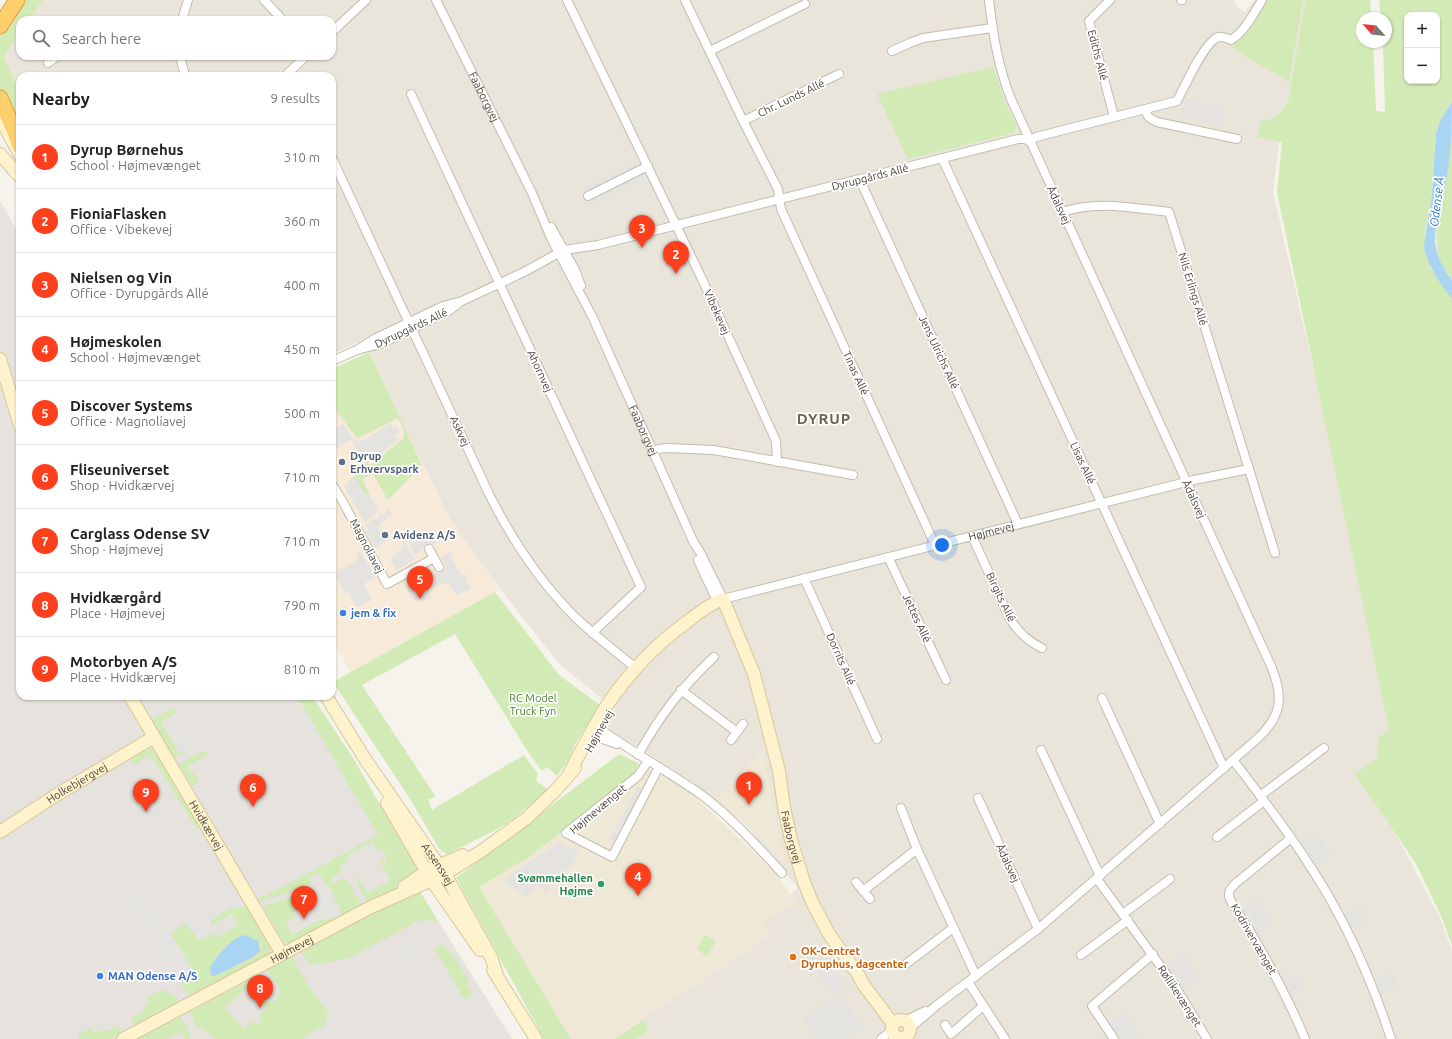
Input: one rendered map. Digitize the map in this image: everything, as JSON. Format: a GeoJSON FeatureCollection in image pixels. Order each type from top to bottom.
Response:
{"type":"FeatureCollection","features":[{"type":"Feature","properties":{"kind":"highway"},"geometry":{"type":"LineString","coordinates":[[0,16],[12,0]]}},
{"type":"Feature","properties":{"kind":"highway"},"geometry":{"type":"LineString","coordinates":[[0,26],[17,0]]}},
{"type":"Feature","properties":{"kind":"highway"},"geometry":{"type":"LineString","coordinates":[[0,98],[16,135]]}},
{"type":"Feature","properties":{"kind":"street"},"geometry":{"type":"LineString","coordinates":[[183,16],[188,0]]}},
{"type":"Feature","properties":{"kind":"street"},"geometry":{"type":"LineString","coordinates":[[264,0],[279,16]]}},
{"type":"Feature","properties":{"kind":"street"},"geometry":{"type":"LineString","coordinates":[[336,28],[366,0]]}},
{"type":"Feature","properties":{"kind":"street","name":"Faaborgvej"},"geometry":{"type":"LineString","coordinates":[[436,0],[563,254],[652,452],[694,543],[700,552],[721,603],[754,674],[779,771],[784,807],[798,866],[813,904],[829,934],[859,976],[866,981],[902,1032]]}},
{"type":"Feature","properties":{"kind":"street","name":"Vibekevej"},"geometry":{"type":"LineString","coordinates":[[567,0],[677,226],[776,441],[777,462]]}},
{"type":"Feature","properties":{"kind":"street"},"geometry":{"type":"LineString","coordinates":[[685,0],[743,121],[778,189],[779,199]]}},
{"type":"Feature","properties":{"kind":"street","name":"Ådalsvej"},"geometry":{"type":"LineString","coordinates":[[881,1039],[902,1032],[1038,929],[1267,730],[1278,711],[1280,701],[1276,679],[1271,666],[1029,141],[1004,82],[992,28],[989,0]]}},
{"type":"Feature","properties":{"kind":"street","name":"Ediths Allé"},"geometry":{"type":"LineString","coordinates":[[1110,0],[1089,21],[1114,117]]}},
{"type":"Feature","properties":{"kind":"street","name":"Dyrupgårds Allé"},"geometry":{"type":"LineString","coordinates":[[336,360],[357,350],[380,344],[443,306],[462,301],[563,254],[1018,139],[1026,139],[1029,141],[1036,137],[1177,102],[1206,49],[1217,37],[1231,40],[1238,36],[1249,22],[1262,0]]}},
{"type":"Feature","properties":{"kind":"street"},"geometry":{"type":"LineString","coordinates":[[710,51],[805,4]]}},
{"type":"Feature","properties":{"kind":"street"},"geometry":{"type":"LineString","coordinates":[[892,51],[923,38],[992,28]]}},
{"type":"Feature","properties":{"kind":"street"},"geometry":{"type":"LineString","coordinates":[[181,60],[184,72]]}},
{"type":"Feature","properties":{"kind":"street"},"geometry":{"type":"LineString","coordinates":[[289,72],[302,60]]}},
{"type":"Feature","properties":{"kind":"street","name":"Chr. Lunds Allé"},"geometry":{"type":"LineString","coordinates":[[743,121],[840,74]]}},
{"type":"Feature","properties":{"kind":"street","name":"Ahornvej"},"geometry":{"type":"LineString","coordinates":[[411,94],[641,587],[592,633]]}},
{"type":"Feature","properties":{"kind":"street"},"geometry":{"type":"LineString","coordinates":[[1145,109],[1147,116],[1157,122],[1237,139]]}},
{"type":"Feature","properties":{"kind":"street"},"geometry":{"type":"LineString","coordinates":[[0,118],[16,148]]}},
{"type":"Feature","properties":{"kind":"street"},"geometry":{"type":"LineString","coordinates":[[0,154],[16,172]]}},
{"type":"Feature","properties":{"kind":"street","name":"Lisas Allé"},"geometry":{"type":"LineString","coordinates":[[942,158],[1224,768]]}},
{"type":"Feature","properties":{"kind":"street"},"geometry":{"type":"LineString","coordinates":[[588,196],[648,166]]}},
{"type":"Feature","properties":{"kind":"street","name":"Askvej"},"geometry":{"type":"LineString","coordinates":[[336,167],[489,494],[513,538],[543,581],[570,611],[592,633],[636,668]]}},
{"type":"Feature","properties":{"kind":"street","name":"Jens Ulrichs Allé"},"geometry":{"type":"LineString","coordinates":[[860,180],[1018,524]]}},
{"type":"Feature","properties":{"kind":"street","name":"Tinas Allé"},"geometry":{"type":"LineString","coordinates":[[779,199],[781,209],[935,545]]}},
{"type":"Feature","properties":{"kind":"street","name":"Nils Erlings Allé"},"geometry":{"type":"LineString","coordinates":[[1062,212],[1081,207],[1100,205],[1169,212],[1275,553]]}},
{"type":"Feature","properties":{"kind":"street"},"geometry":{"type":"LineString","coordinates":[[0,359],[16,413]]}},
{"type":"Feature","properties":{"kind":"street"},"geometry":{"type":"LineString","coordinates":[[652,452],[658,449],[666,448],[714,450],[853,475]]}},
{"type":"Feature","properties":{"kind":"street"},"geometry":{"type":"LineString","coordinates":[[1186,482],[1212,475],[1249,469]]}},
{"type":"Feature","properties":{"kind":"street","name":"Højmevej"},"geometry":{"type":"LineString","coordinates":[[123,1039],[436,873],[490,843],[527,818],[556,790],[585,757],[607,706],[636,668],[648,655],[684,624],[721,603],[750,592],[1186,482]]}},
{"type":"Feature","properties":{"kind":"street","name":"Magnoliavej"},"geometry":{"type":"LineString","coordinates":[[336,491],[387,584],[434,558]]}},
{"type":"Feature","properties":{"kind":"street","name":"Birgits Allé"},"geometry":{"type":"LineString","coordinates":[[972,536],[1012,621],[1028,640],[1042,648]]}},
{"type":"Feature","properties":{"kind":"street"},"geometry":{"type":"LineString","coordinates":[[429,549],[439,567]]}},
{"type":"Feature","properties":{"kind":"street","name":"Jettes Allé"},"geometry":{"type":"LineString","coordinates":[[888,557],[946,680]]}},
{"type":"Feature","properties":{"kind":"street","name":"Dorrits Allé"},"geometry":{"type":"LineString","coordinates":[[804,578],[877,740]]}},
{"type":"Feature","properties":{"kind":"street"},"geometry":{"type":"LineString","coordinates":[[638,755],[663,713],[681,690],[714,657]]}},
{"type":"Feature","properties":{"kind":"street"},"geometry":{"type":"LineString","coordinates":[[681,690],[737,732]]}},
{"type":"Feature","properties":{"kind":"street"},"geometry":{"type":"LineString","coordinates":[[1102,698],[1160,824]]}},
{"type":"Feature","properties":{"kind":"street","name":"Hvidkærvej"},"geometry":{"type":"LineString","coordinates":[[132,700],[282,954]]}},
{"type":"Feature","properties":{"kind":"street","name":"Assensvej"},"geometry":{"type":"LineString","coordinates":[[328,700],[436,873],[536,1039]]}},
{"type":"Feature","properties":{"kind":"street"},"geometry":{"type":"LineString","coordinates":[[731,740],[743,724]]}},
{"type":"Feature","properties":{"kind":"street"},"geometry":{"type":"LineString","coordinates":[[596,732],[659,767],[704,797],[751,839],[782,873]]}},
{"type":"Feature","properties":{"kind":"street","name":"Holkebjergvej"},"geometry":{"type":"LineString","coordinates":[[0,832],[53,797],[154,737]]}},
{"type":"Feature","properties":{"kind":"street"},"geometry":{"type":"LineString","coordinates":[[1217,837],[1262,798],[1324,748]]}},
{"type":"Feature","properties":{"kind":"street"},"geometry":{"type":"LineString","coordinates":[[1041,750],[1098,878]]}},
{"type":"Feature","properties":{"kind":"street","name":"Assensvej"},"geometry":{"type":"LineString","coordinates":[[364,759],[378,788],[436,873]]}},
{"type":"Feature","properties":{"kind":"street"},"geometry":{"type":"LineString","coordinates":[[1233,760],[1291,838],[1318,879],[1355,948],[1375,994],[1391,1039]]}},
{"type":"Feature","properties":{"kind":"street","name":"Højmevænget"},"geometry":{"type":"LineString","coordinates":[[648,761],[638,776],[566,833],[612,857],[659,767]]}},
{"type":"Feature","properties":{"kind":"street","name":"Ådalsvej"},"geometry":{"type":"LineString","coordinates":[[978,798],[1038,929]]}},
{"type":"Feature","properties":{"kind":"street"},"geometry":{"type":"LineString","coordinates":[[901,808],[917,850],[976,976]]}},
{"type":"Feature","properties":{"kind":"street","name":"Kodrivervænget"},"geometry":{"type":"LineString","coordinates":[[1291,838],[1236,883],[1231,888],[1229,893],[1233,904],[1249,929],[1283,990],[1305,1039]]}},
{"type":"Feature","properties":{"kind":"street"},"geometry":{"type":"LineString","coordinates":[[863,891],[917,850]]}},
{"type":"Feature","properties":{"kind":"street","name":"Røllikevænget"},"geometry":{"type":"LineString","coordinates":[[1098,878],[1175,986],[1207,1039]]}},
{"type":"Feature","properties":{"kind":"street"},"geometry":{"type":"LineString","coordinates":[[1081,955],[1170,879]]}},
{"type":"Feature","properties":{"kind":"street"},"geometry":{"type":"LineString","coordinates":[[856,882],[870,899]]}},
{"type":"Feature","properties":{"kind":"street"},"geometry":{"type":"LineString","coordinates":[[906,964],[953,928]]}},
{"type":"Feature","properties":{"kind":"street","name":"Røllikevænget"},"geometry":{"type":"LineString","coordinates":[[1114,1039],[1092,1006],[1153,954]]}},
{"type":"Feature","properties":{"kind":"street"},"geometry":{"type":"LineString","coordinates":[[968,982],[1005,1039]]}},
{"type":"Feature","properties":{"kind":"street"},"geometry":{"type":"LineString","coordinates":[[945,1025],[951,1034],[983,1006]]}},
{"type":"Feature","properties":{"kind":"shaded area"},"geometry":{"type":"Polygon","coordinates":[[[43,0],[1234,0],[1237,6],[1244,12],[1255,0],[1305,0],[1288,102],[1279,144],[1273,192],[1395,725],[1374,760],[1356,775],[1394,831],[1440,918],[1452,951],[1452,1039],[619,1039],[798,888],[746,825],[691,781],[608,727],[615,709],[559,664],[501,590],[451,521],[395,409],[364,340],[336,352],[336,72],[16,72],[16,86],[4,57],[16,38],[16,60],[336,60],[336,16],[32,16],[43,0]]]}},
{"type":"Feature","properties":{"kind":"shaded area"},"geometry":{"type":"Polygon","coordinates":[[[1186,99],[1224,108],[1220,125],[1180,116],[1186,99]]]}},
{"type":"Feature","properties":{"kind":"shaded area"},"geometry":{"type":"Polygon","coordinates":[[[638,161],[646,178],[591,205],[583,188],[638,161]]]}},
{"type":"Feature","properties":{"kind":"shaded area"},"geometry":{"type":"Polygon","coordinates":[[[0,201],[16,229],[16,700],[299,700],[353,791],[415,870],[420,892],[512,1039],[0,1039],[0,201]]]}},
{"type":"Feature","properties":{"kind":"shaded area"},"geometry":{"type":"Polygon","coordinates":[[[336,402],[399,416],[451,521],[500,589],[351,672],[336,647],[336,402]]]}},
{"type":"Feature","properties":{"kind":"shaded area"},"geometry":{"type":"Polygon","coordinates":[[[343,424],[354,439],[359,442],[391,424],[393,428],[397,426],[400,432],[395,435],[398,440],[370,462],[368,459],[361,457],[351,440],[336,449],[336,428],[343,424]]]}},
{"type":"Feature","properties":{"kind":"shaded area"},"geometry":{"type":"Polygon","coordinates":[[[355,477],[365,495],[369,493],[378,510],[365,523],[344,486],[355,477]]]}},
{"type":"Feature","properties":{"kind":"shaded area"},"geometry":{"type":"Polygon","coordinates":[[[388,509],[392,514],[377,527],[389,539],[375,549],[366,532],[369,529],[366,525],[373,518],[377,520],[381,514],[383,515],[388,509]]]}},
{"type":"Feature","properties":{"kind":"shaded area"},"geometry":{"type":"Polygon","coordinates":[[[425,531],[430,532],[437,541],[414,555],[408,541],[420,533],[424,535],[425,531]]]}},
{"type":"Feature","properties":{"kind":"shaded area"},"geometry":{"type":"Polygon","coordinates":[[[404,541],[415,559],[397,570],[390,560],[404,545],[402,543],[404,541]]]}},
{"type":"Feature","properties":{"kind":"shaded area"},"geometry":{"type":"Polygon","coordinates":[[[361,552],[375,577],[364,584],[372,599],[357,608],[348,592],[345,594],[336,577],[336,574],[339,573],[338,571],[358,560],[356,555],[361,552]]]}},
{"type":"Feature","properties":{"kind":"shaded area"},"geometry":{"type":"Polygon","coordinates":[[[452,552],[453,555],[450,557],[462,575],[465,574],[467,577],[465,578],[471,588],[457,596],[449,584],[447,586],[444,582],[434,588],[426,573],[432,570],[435,574],[446,568],[441,556],[452,552]]]}},
{"type":"Feature","properties":{"kind":"shaded area"},"geometry":{"type":"Polygon","coordinates":[[[422,579],[432,597],[423,601],[421,597],[414,601],[406,587],[422,579]]]}},
{"type":"Feature","properties":{"kind":"shaded area"},"geometry":{"type":"Polygon","coordinates":[[[177,713],[194,745],[179,753],[161,722],[177,713]]]}},
{"type":"Feature","properties":{"kind":"shaded area"},"geometry":{"type":"Polygon","coordinates":[[[763,748],[781,843],[790,870],[765,842],[718,800],[763,748]]]}},
{"type":"Feature","properties":{"kind":"shaded area"},"geometry":{"type":"Polygon","coordinates":[[[638,763],[687,789],[776,873],[797,904],[762,920],[771,935],[613,1039],[571,1039],[479,887],[527,859],[634,776],[638,763]]]}},
{"type":"Feature","properties":{"kind":"shaded area"},"geometry":{"type":"Polygon","coordinates":[[[638,787],[646,792],[618,845],[609,840],[638,787]]]}},
{"type":"Feature","properties":{"kind":"shaded area"},"geometry":{"type":"Polygon","coordinates":[[[1317,832],[1332,856],[1317,866],[1301,842],[1317,832]]]}},
{"type":"Feature","properties":{"kind":"shaded area"},"geometry":{"type":"Polygon","coordinates":[[[560,842],[579,852],[560,882],[555,879],[546,892],[537,885],[528,898],[505,881],[521,867],[560,842]]]}},
{"type":"Feature","properties":{"kind":"shaded area"},"geometry":{"type":"Polygon","coordinates":[[[312,883],[316,891],[328,885],[342,914],[319,921],[315,920],[299,889],[312,883]]]}},
{"type":"Feature","properties":{"kind":"shaded area"},"geometry":{"type":"Polygon","coordinates":[[[141,884],[194,972],[179,980],[142,913],[137,916],[124,893],[141,884]]]}},
{"type":"Feature","properties":{"kind":"shaded area"},"geometry":{"type":"Polygon","coordinates":[[[1259,899],[1273,923],[1258,933],[1243,909],[1259,899]]]}},
{"type":"Feature","properties":{"kind":"shaded area"},"geometry":{"type":"Polygon","coordinates":[[[226,900],[234,901],[237,907],[229,909],[192,932],[187,923],[226,900]]]}},
{"type":"Feature","properties":{"kind":"shaded area"},"geometry":{"type":"Polygon","coordinates":[[[1361,906],[1368,921],[1352,929],[1344,914],[1361,906]]]}},
{"type":"Feature","properties":{"kind":"shaded area"},"geometry":{"type":"Polygon","coordinates":[[[433,930],[443,943],[403,966],[394,950],[413,939],[421,938],[433,930]]]}},
{"type":"Feature","properties":{"kind":"shaded area"},"geometry":{"type":"Polygon","coordinates":[[[820,945],[845,985],[834,993],[805,956],[820,945]]]}},
{"type":"Feature","properties":{"kind":"shaded area"},"geometry":{"type":"Polygon","coordinates":[[[1183,954],[1201,981],[1186,991],[1168,964],[1183,954]]]}},
{"type":"Feature","properties":{"kind":"shaded area"},"geometry":{"type":"Polygon","coordinates":[[[1392,972],[1398,987],[1381,994],[1375,979],[1392,972]]]}},
{"type":"Feature","properties":{"kind":"shaded area"},"geometry":{"type":"Polygon","coordinates":[[[1298,973],[1306,989],[1293,996],[1285,980],[1298,973]]]}},
{"type":"Feature","properties":{"kind":"shaded area"},"geometry":{"type":"Polygon","coordinates":[[[841,994],[863,1029],[846,1039],[816,1039],[803,1018],[841,994]]]}},
{"type":"Feature","properties":{"kind":"shaded area"},"geometry":{"type":"Polygon","coordinates":[[[1124,1012],[1139,1034],[1132,1039],[1121,1039],[1109,1022],[1124,1012]]]}},
{"type":"Feature","properties":{"kind":"green space"},"geometry":{"type":"Polygon","coordinates":[[[21,0],[43,0],[32,16],[16,16],[16,38],[4,57],[16,83],[16,126],[0,90],[0,31],[5,22],[10,28],[21,0]]]}},
{"type":"Feature","properties":{"kind":"green space"},"geometry":{"type":"Polygon","coordinates":[[[1266,0],[1303,0],[1289,82],[1232,48],[1254,21],[1266,0]]]}},
{"type":"Feature","properties":{"kind":"green space"},"geometry":{"type":"Polygon","coordinates":[[[1305,0],[1370,0],[1371,12],[1356,12],[1356,48],[1373,48],[1376,111],[1385,112],[1383,48],[1392,48],[1392,12],[1380,12],[1379,0],[1452,0],[1452,102],[1440,121],[1436,134],[1432,192],[1425,235],[1431,269],[1452,299],[1452,946],[1442,918],[1416,864],[1354,774],[1373,761],[1378,752],[1377,739],[1389,730],[1277,192],[1282,142],[1257,137],[1261,121],[1277,116],[1288,102],[1305,0]]]}},
{"type":"Feature","properties":{"kind":"green space"},"geometry":{"type":"Polygon","coordinates":[[[993,67],[1004,99],[1017,127],[1014,133],[908,159],[877,94],[993,67]]]}},
{"type":"Feature","properties":{"kind":"green space"},"geometry":{"type":"Polygon","coordinates":[[[1452,124],[1452,280],[1444,269],[1439,257],[1437,231],[1447,172],[1452,124]]]}},
{"type":"Feature","properties":{"kind":"green space"},"geometry":{"type":"Polygon","coordinates":[[[369,352],[422,465],[388,500],[373,474],[362,479],[369,493],[365,496],[355,478],[347,484],[367,462],[371,465],[403,439],[404,431],[398,418],[358,438],[356,437],[336,410],[336,367],[369,352]]]}},
{"type":"Feature","properties":{"kind":"green space","name":"RC Model Truck Fyn"},"geometry":{"type":"Polygon","coordinates":[[[495,592],[559,675],[600,705],[575,744],[569,759],[557,776],[547,767],[542,771],[528,752],[455,634],[362,685],[436,797],[428,799],[432,810],[524,755],[538,774],[536,781],[549,790],[506,824],[447,854],[439,849],[412,802],[336,687],[336,680],[495,592]]]}},
{"type":"Feature","properties":{"kind":"green space"},"geometry":{"type":"Polygon","coordinates":[[[299,700],[315,700],[353,758],[407,851],[419,868],[410,879],[369,902],[355,878],[357,877],[367,893],[391,880],[381,863],[382,858],[384,863],[388,861],[385,855],[386,854],[383,849],[378,852],[373,842],[348,855],[349,858],[346,860],[347,862],[339,867],[342,872],[330,881],[332,883],[342,879],[347,879],[354,890],[351,892],[352,894],[355,893],[362,904],[344,915],[342,914],[328,885],[326,886],[319,873],[309,878],[312,883],[299,890],[262,901],[258,899],[262,895],[264,897],[378,835],[299,700]]]}},
{"type":"Feature","properties":{"kind":"green space"},"geometry":{"type":"Polygon","coordinates":[[[174,708],[177,713],[161,722],[179,752],[183,750],[185,753],[174,758],[151,719],[174,708]]]}},
{"type":"Feature","properties":{"kind":"green space"},"geometry":{"type":"Polygon","coordinates":[[[145,748],[151,748],[157,752],[201,826],[195,830],[195,826],[150,755],[135,764],[129,760],[131,756],[145,748]]]}},
{"type":"Feature","properties":{"kind":"green space"},"geometry":{"type":"Polygon","coordinates":[[[203,751],[210,753],[188,766],[191,773],[193,772],[199,783],[192,786],[179,764],[203,751]]]}},
{"type":"Feature","properties":{"kind":"green space"},"geometry":{"type":"Polygon","coordinates":[[[619,754],[638,763],[634,776],[528,858],[479,887],[571,1039],[544,1039],[456,878],[619,754]]]}},
{"type":"Feature","properties":{"kind":"green space"},"geometry":{"type":"Polygon","coordinates":[[[420,892],[439,922],[431,920],[418,921],[349,958],[314,965],[308,962],[304,956],[302,952],[305,949],[364,918],[420,892]]]}},
{"type":"Feature","properties":{"kind":"green space"},"geometry":{"type":"Polygon","coordinates":[[[302,894],[307,903],[292,911],[295,917],[287,922],[292,935],[317,921],[334,917],[336,919],[291,944],[284,942],[263,906],[302,894]]]}},
{"type":"Feature","properties":{"kind":"green space"},"geometry":{"type":"Polygon","coordinates":[[[248,906],[271,947],[269,954],[205,990],[203,989],[188,995],[179,980],[194,972],[170,933],[187,923],[198,940],[213,933],[216,938],[238,925],[232,914],[212,925],[211,920],[229,909],[248,906]],[[245,935],[238,937],[214,960],[226,971],[258,953],[261,948],[258,941],[245,935]]]}},
{"type":"Feature","properties":{"kind":"green space"},"geometry":{"type":"Polygon","coordinates":[[[705,935],[716,941],[706,956],[697,949],[705,935]]]}},
{"type":"Feature","properties":{"kind":"green space"},"geometry":{"type":"Polygon","coordinates":[[[443,943],[450,951],[470,982],[467,985],[473,995],[465,1000],[434,948],[443,943]]]}},
{"type":"Feature","properties":{"kind":"green space"},"geometry":{"type":"Polygon","coordinates":[[[292,957],[310,989],[328,1012],[325,1024],[302,1039],[216,1039],[196,1026],[190,1013],[191,1011],[259,974],[259,982],[255,987],[251,990],[248,987],[225,1007],[244,1029],[253,1021],[257,1024],[263,1020],[259,1016],[267,1009],[254,994],[258,992],[269,1003],[278,999],[280,989],[267,970],[292,957]]]}},
{"type":"Feature","properties":{"kind":"green space"},"geometry":{"type":"Polygon","coordinates":[[[162,990],[175,996],[178,1002],[134,1025],[132,1022],[134,1015],[139,1016],[149,1002],[147,997],[162,990]]]}},
{"type":"Feature","properties":{"kind":"green space"},"geometry":{"type":"Polygon","coordinates":[[[180,1017],[188,1029],[190,1039],[184,1039],[184,1035],[181,1032],[167,1039],[138,1039],[180,1017]]]}},
{"type":"Feature","properties":{"kind":"green space"},"geometry":{"type":"Polygon","coordinates":[[[643,1020],[649,1030],[636,1039],[614,1039],[643,1020]]]}},
{"type":"Feature","properties":{"kind":"green space"},"geometry":{"type":"Polygon","coordinates":[[[113,1026],[121,1029],[122,1032],[110,1039],[78,1039],[80,1034],[91,1028],[94,1032],[112,1030],[113,1026]]]}},
{"type":"Feature","properties":{"kind":"water","name":"Odense Å"},"geometry":{"type":"Polygon","coordinates":[[[1452,102],[1449,161],[1436,227],[1435,241],[1440,262],[1452,280],[1452,299],[1431,267],[1424,246],[1432,193],[1436,134],[1440,121],[1452,102]]]}},
{"type":"Feature","properties":{"kind":"water"},"geometry":{"type":"Polygon","coordinates":[[[245,935],[258,941],[260,951],[251,958],[217,975],[211,975],[210,968],[220,953],[235,939],[245,935]]]}},
{"type":"Feature","properties":{"kind":"place","name":"Nielsen og Vin"},"geometry":{"type":"Point","coordinates":[642,248]}},
{"type":"Feature","properties":{"kind":"place","name":"FioniaFlasken"},"geometry":{"type":"Point","coordinates":[676,274]}},
{"type":"Feature","properties":{"kind":"place","name":"Dyrup Erhvervspark"},"geometry":{"type":"Point","coordinates":[342,462]}},
{"type":"Feature","properties":{"kind":"place","name":"Avidenz A/S"},"geometry":{"type":"Point","coordinates":[385,535]}},
{"type":"Feature","properties":{"kind":"place","name":"Discover Systems"},"geometry":{"type":"Point","coordinates":[420,599]}},
{"type":"Feature","properties":{"kind":"place","name":"jem & fix"},"geometry":{"type":"Point","coordinates":[343,613]}},
{"type":"Feature","properties":{"kind":"place","name":"Dyrup Børnehus"},"geometry":{"type":"Point","coordinates":[749,805]}},
{"type":"Feature","properties":{"kind":"place","name":"Fliseuniverset"},"geometry":{"type":"Point","coordinates":[253,807]}},
{"type":"Feature","properties":{"kind":"place","name":"Motorbyen A/S"},"geometry":{"type":"Point","coordinates":[146,812]}},
{"type":"Feature","properties":{"kind":"place","name":"Svømmehallen Højme"},"geometry":{"type":"Point","coordinates":[601,884]}},
{"type":"Feature","properties":{"kind":"place","name":"Højmeskolen"},"geometry":{"type":"Point","coordinates":[638,896]}},
{"type":"Feature","properties":{"kind":"place","name":"Carglass Odense SV"},"geometry":{"type":"Point","coordinates":[304,919]}},
{"type":"Feature","properties":{"kind":"place","name":"OK-Centret Dyruphus, dagcenter"},"geometry":{"type":"Point","coordinates":[793,957]}},
{"type":"Feature","properties":{"kind":"place","name":"MAN Odense A/S"},"geometry":{"type":"Point","coordinates":[100,976]}},
{"type":"Feature","properties":{"kind":"place","name":"Hvidkærgård"},"geometry":{"type":"Point","coordinates":[260,1008]}},
{"type":"Feature","properties":{"kind":"district","name":"DYRUP"},"geometry":{"type":"Point","coordinates":[824,419]}}]}
